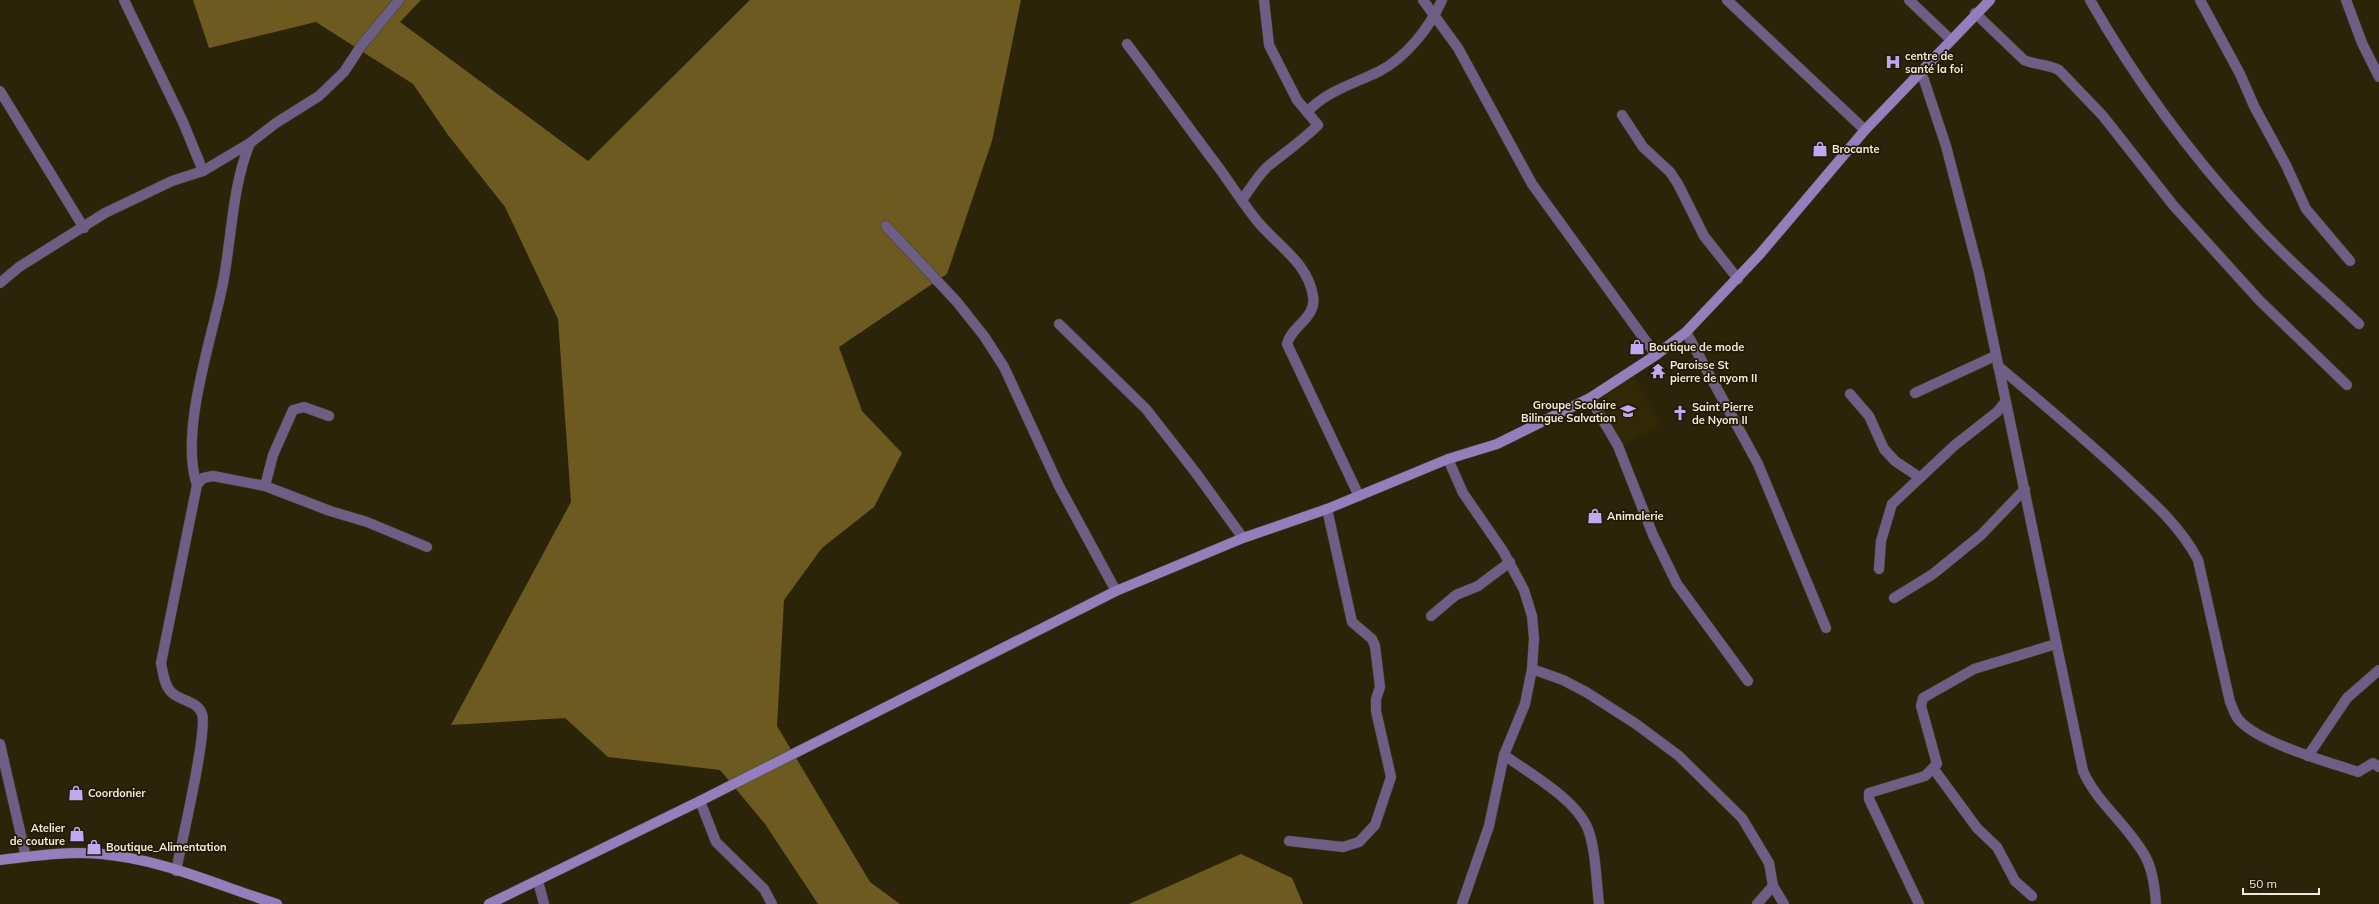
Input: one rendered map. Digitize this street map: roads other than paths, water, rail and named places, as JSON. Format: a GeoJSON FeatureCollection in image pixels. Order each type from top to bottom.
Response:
{"type":"FeatureCollection","features":[{"type":"Feature","properties":{"kind":"main road"},"geometry":{"type":"LineString","coordinates":[[489,904],[700,801],[1116,591],[1243,538],[1327,509],[1448,459],[1497,444],[1590,398],[1656,355],[1686,332],[1738,279],[1865,130],[1975,13],[1990,0]]}},
{"type":"Feature","properties":{"kind":"main road"},"geometry":{"type":"LineString","coordinates":[[0,860],[54,854],[100,854],[140,859],[176,871],[209,879],[277,904]]}},
{"type":"Feature","properties":{"kind":"street"},"geometry":{"type":"LineString","coordinates":[[124,0],[183,122],[203,171]]}},
{"type":"Feature","properties":{"kind":"street"},"geometry":{"type":"LineString","coordinates":[[0,283],[19,267],[84,228],[105,213],[166,184],[203,171],[250,143],[276,122],[319,96],[344,72],[361,46],[399,0]]}},
{"type":"Feature","properties":{"kind":"street"},"geometry":{"type":"LineString","coordinates":[[1242,200],[1257,178],[1267,167],[1301,142],[1318,125],[1297,100],[1269,45],[1264,0]]}},
{"type":"Feature","properties":{"kind":"street"},"geometry":{"type":"LineString","coordinates":[[1423,0],[1458,48],[1532,184],[1656,355]]}},
{"type":"Feature","properties":{"kind":"street"},"geometry":{"type":"LineString","coordinates":[[1308,112],[1323,97],[1392,63],[1413,43],[1434,17],[1442,0]]}},
{"type":"Feature","properties":{"kind":"street"},"geometry":{"type":"LineString","coordinates":[[1727,0],[1865,130]]}},
{"type":"Feature","properties":{"kind":"street"},"geometry":{"type":"LineString","coordinates":[[1909,0],[1950,39]]}},
{"type":"Feature","properties":{"kind":"street"},"geometry":{"type":"LineString","coordinates":[[2090,0],[2112,38],[2201,163],[2253,223],[2359,324]]}},
{"type":"Feature","properties":{"kind":"street"},"geometry":{"type":"LineString","coordinates":[[2200,0],[2286,165],[2306,209],[2350,261]]}},
{"type":"Feature","properties":{"kind":"street"},"geometry":{"type":"LineString","coordinates":[[2346,0],[2362,43],[2379,77]]}},
{"type":"Feature","properties":{"kind":"street"},"geometry":{"type":"LineString","coordinates":[[1975,13],[2024,60],[2034,65],[2050,66],[2059,70],[2103,116],[2173,205],[2260,301],[2347,385]]}},
{"type":"Feature","properties":{"kind":"street"},"geometry":{"type":"LineString","coordinates":[[1127,44],[1258,223],[1296,260],[1308,279],[1314,296],[1313,306],[1310,314],[1288,338],[1287,344],[1358,496]]}},
{"type":"Feature","properties":{"kind":"street"},"geometry":{"type":"LineString","coordinates":[[1921,71],[1946,146],[1979,273],[1996,361],[2025,489],[2083,771],[2096,794],[2145,856],[2151,873],[2156,904]]}},
{"type":"Feature","properties":{"kind":"street"},"geometry":{"type":"LineString","coordinates":[[0,91],[84,228]]}},
{"type":"Feature","properties":{"kind":"street"},"geometry":{"type":"LineString","coordinates":[[1622,115],[1643,147],[1670,172],[1678,184],[1704,236],[1738,279]]}},
{"type":"Feature","properties":{"kind":"street"},"geometry":{"type":"LineString","coordinates":[[176,871],[197,760],[203,715],[198,706],[171,692],[164,678],[161,663],[196,486],[192,471],[190,451],[193,427],[202,377],[223,283],[238,179],[250,143]]}},
{"type":"Feature","properties":{"kind":"street"},"geometry":{"type":"LineString","coordinates":[[886,226],[957,302],[984,336],[1004,367],[1059,486],[1116,591]]}},
{"type":"Feature","properties":{"kind":"street"},"geometry":{"type":"LineString","coordinates":[[1059,324],[1146,409],[1196,473],[1243,538]]}},
{"type":"Feature","properties":{"kind":"street"},"geometry":{"type":"LineString","coordinates":[[1686,332],[1758,464],[1826,628]]}},
{"type":"Feature","properties":{"kind":"street"},"geometry":{"type":"LineString","coordinates":[[1916,393],[1996,361]]}},
{"type":"Feature","properties":{"kind":"street"},"geometry":{"type":"LineString","coordinates":[[1996,361],[2105,457],[2174,524],[2198,560],[2230,702],[2239,721],[2256,734],[2308,756],[2358,772],[2373,763],[2379,766]]}},
{"type":"Feature","properties":{"kind":"street"},"geometry":{"type":"LineString","coordinates":[[1850,394],[1869,416],[1884,450],[1895,461],[1920,477]]}},
{"type":"Feature","properties":{"kind":"street"},"geometry":{"type":"LineString","coordinates":[[1590,398],[1618,446],[1653,535],[1677,584],[1748,681]]}},
{"type":"Feature","properties":{"kind":"street"},"geometry":{"type":"LineString","coordinates":[[1879,569],[1880,548],[1888,513],[1892,504],[1920,477],[1997,412],[2005,402]]}},
{"type":"Feature","properties":{"kind":"street"},"geometry":{"type":"LineString","coordinates":[[265,486],[273,455],[293,410],[304,407],[329,416]]}},
{"type":"Feature","properties":{"kind":"street"},"geometry":{"type":"LineString","coordinates":[[1448,459],[1462,493],[1510,562],[1524,590],[1532,616],[1532,669],[1525,704],[1504,755],[1489,826],[1462,904]]}},
{"type":"Feature","properties":{"kind":"street"},"geometry":{"type":"LineString","coordinates":[[196,486],[203,478],[212,476],[265,486],[330,511],[367,522],[427,547]]}},
{"type":"Feature","properties":{"kind":"street"},"geometry":{"type":"LineString","coordinates":[[1894,598],[1933,574],[1980,536],[2025,489]]}},
{"type":"Feature","properties":{"kind":"street"},"geometry":{"type":"LineString","coordinates":[[1289,841],[1343,847],[1360,842],[1375,824],[1391,777],[1376,711],[1376,700],[1380,687],[1375,646],[1372,639],[1352,622],[1327,509]]}},
{"type":"Feature","properties":{"kind":"street"},"geometry":{"type":"LineString","coordinates":[[1431,616],[1456,595],[1478,586],[1510,562]]}},
{"type":"Feature","properties":{"kind":"street"},"geometry":{"type":"LineString","coordinates":[[1918,904],[1868,796],[1872,790],[1902,784],[1925,776],[1936,764],[1936,758],[1921,706],[1923,698],[1974,669],[2056,644]]}},
{"type":"Feature","properties":{"kind":"street"},"geometry":{"type":"LineString","coordinates":[[1532,669],[1563,680],[1591,695],[1679,756],[1742,818],[1769,863],[1773,886],[1784,904]]}},
{"type":"Feature","properties":{"kind":"street"},"geometry":{"type":"LineString","coordinates":[[2308,756],[2347,698],[2379,670]]}},
{"type":"Feature","properties":{"kind":"street"},"geometry":{"type":"LineString","coordinates":[[0,744],[26,857]]}},
{"type":"Feature","properties":{"kind":"street"},"geometry":{"type":"LineString","coordinates":[[1504,755],[1572,806],[1584,820],[1590,838],[1599,904]]}},
{"type":"Feature","properties":{"kind":"street"},"geometry":{"type":"LineString","coordinates":[[1933,768],[1977,828],[1997,847],[2015,882],[2032,896]]}},
{"type":"Feature","properties":{"kind":"street"},"geometry":{"type":"LineString","coordinates":[[700,801],[716,842],[764,889],[772,904]]}},
{"type":"Feature","properties":{"kind":"street"},"geometry":{"type":"LineString","coordinates":[[538,881],[544,904]]}},
{"type":"Feature","properties":{"kind":"street"},"geometry":{"type":"LineString","coordinates":[[1757,904],[1773,886]]}},
{"type":"Feature","properties":{"kind":"place","name":"centre de santé la foi"},"geometry":{"type":"Point","coordinates":[1893,62]}},
{"type":"Feature","properties":{"kind":"place","name":"Brocante"},"geometry":{"type":"Point","coordinates":[1820,149]}},
{"type":"Feature","properties":{"kind":"place","name":"Boutique de mode"},"geometry":{"type":"Point","coordinates":[1637,347]}},
{"type":"Feature","properties":{"kind":"place","name":"Paroisse St pierre de nyom II"},"geometry":{"type":"Point","coordinates":[1658,371]}},
{"type":"Feature","properties":{"kind":"place","name":"Groupe Scolaire Bilingue Salvation"},"geometry":{"type":"Point","coordinates":[1628,411]}},
{"type":"Feature","properties":{"kind":"place","name":"Saint Pierre de Nyom II"},"geometry":{"type":"Point","coordinates":[1680,413]}},
{"type":"Feature","properties":{"kind":"place","name":"Animalerie"},"geometry":{"type":"Point","coordinates":[1595,516]}},
{"type":"Feature","properties":{"kind":"place","name":"Coordonier"},"geometry":{"type":"Point","coordinates":[76,793]}},
{"type":"Feature","properties":{"kind":"place","name":"Atelier de couture"},"geometry":{"type":"Point","coordinates":[77,834]}},
{"type":"Feature","properties":{"kind":"place","name":"Boutique_Alimentation"},"geometry":{"type":"Point","coordinates":[94,847]}}]}
